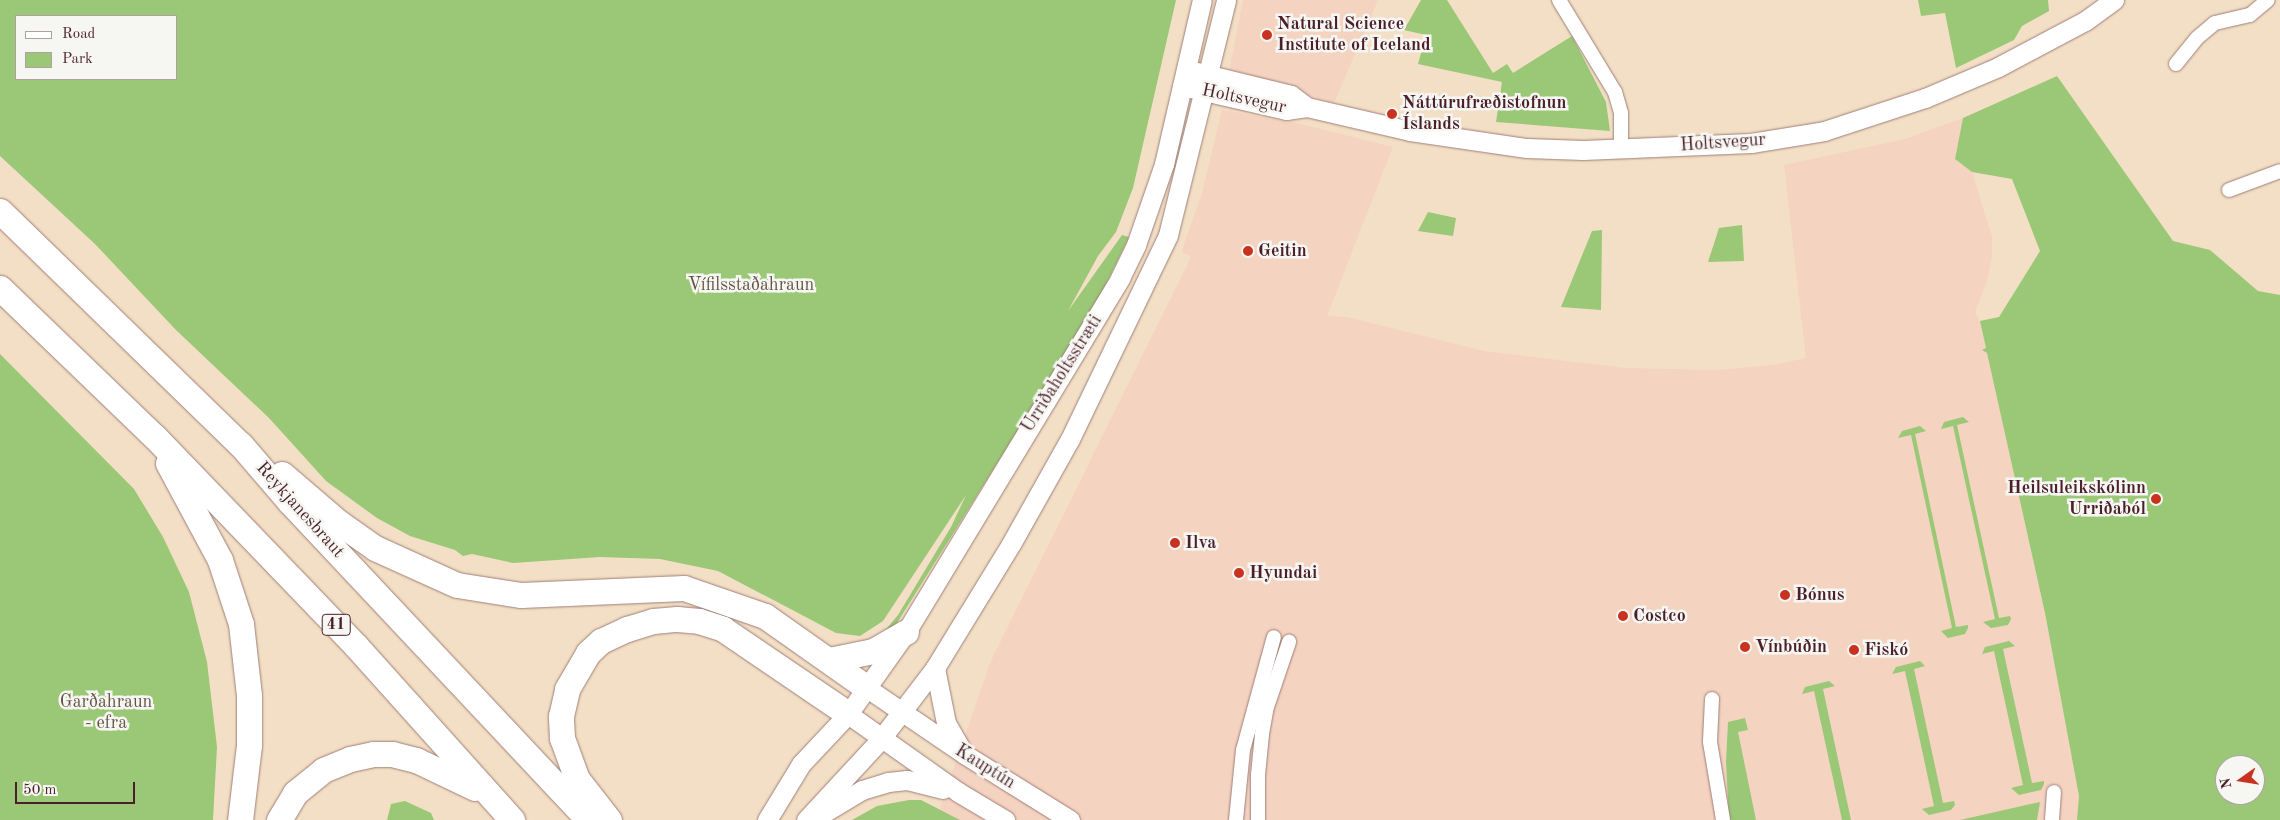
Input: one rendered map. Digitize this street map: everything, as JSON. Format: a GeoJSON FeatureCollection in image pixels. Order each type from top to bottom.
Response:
{"type":"FeatureCollection","features":[{"type":"Feature","properties":{"kind":"highway","name":"Reykjanesbraut"},"geometry":{"type":"LineString","coordinates":[[0,211],[87,291],[242,445],[289,502],[589,820]]}},
{"type":"Feature","properties":{"kind":"highway","name":"41"},"geometry":{"type":"LineString","coordinates":[[0,288],[154,436],[356,646],[512,820]]}},
{"type":"Feature","properties":{"kind":"highway"},"geometry":{"type":"LineString","coordinates":[[154,436],[220,560],[241,624],[249,672],[249,745],[240,820]]}},
{"type":"Feature","properties":{"kind":"highway"},"geometry":{"type":"LineString","coordinates":[[242,445],[375,548],[458,585],[522,594],[684,588],[765,616],[867,688]]}},
{"type":"Feature","properties":{"kind":"highway"},"geometry":{"type":"LineString","coordinates":[[609,820],[578,778],[562,738],[561,716],[566,689],[588,653],[601,641],[627,629],[653,621],[677,619],[699,621],[723,629],[848,714]]}},
{"type":"Feature","properties":{"kind":"highway"},"geometry":{"type":"LineString","coordinates":[[829,660],[873,651],[906,632]]}},
{"type":"Feature","properties":{"kind":"highway"},"geometry":{"type":"LineString","coordinates":[[279,820],[295,793],[323,770],[342,761],[373,754],[392,754],[416,760],[491,797]]}},
{"type":"Feature","properties":{"kind":"street","name":"Urriðaholtsstræti"},"geometry":{"type":"LineString","coordinates":[[848,714],[906,632],[1128,263],[1164,164],[1202,0]]}},
{"type":"Feature","properties":{"kind":"street","name":"Urriðaholtsstræti"},"geometry":{"type":"LineString","coordinates":[[901,712],[935,668],[1042,492],[1160,255],[1207,83],[1226,0]]}},
{"type":"Feature","properties":{"kind":"street"},"geometry":{"type":"LineString","coordinates":[[1559,0],[1615,92],[1621,113],[1621,149]]}},
{"type":"Feature","properties":{"kind":"street","name":"Holtsvegur"},"geometry":{"type":"LineString","coordinates":[[1184,78],[1207,83],[1286,110],[1307,107],[1410,131],[1528,148],[1621,149],[1751,143],[1824,131],[1864,120],[1998,67],[2085,21],[2114,0]]}},
{"type":"Feature","properties":{"kind":"street"},"geometry":{"type":"LineString","coordinates":[[2176,64],[2197,38],[2215,23],[2250,15],[2268,0]]}},
{"type":"Feature","properties":{"kind":"street"},"geometry":{"type":"LineString","coordinates":[[2229,190],[2280,171]]}},
{"type":"Feature","properties":{"kind":"street"},"geometry":{"type":"LineString","coordinates":[[1236,820],[1243,750],[1274,637]]}},
{"type":"Feature","properties":{"kind":"street"},"geometry":{"type":"LineString","coordinates":[[1258,820],[1258,775],[1262,734],[1267,707],[1288,642]]}},
{"type":"Feature","properties":{"kind":"street"},"geometry":{"type":"LineString","coordinates":[[935,668],[946,723],[964,754]]}},
{"type":"Feature","properties":{"kind":"street","name":"Kauptún"},"geometry":{"type":"LineString","coordinates":[[867,688],[964,754],[1070,820]]}},
{"type":"Feature","properties":{"kind":"street"},"geometry":{"type":"LineString","coordinates":[[1712,699],[1710,742],[1718,804],[1723,820]]}},
{"type":"Feature","properties":{"kind":"street"},"geometry":{"type":"LineString","coordinates":[[806,820],[880,740],[901,712]]}},
{"type":"Feature","properties":{"kind":"street"},"geometry":{"type":"LineString","coordinates":[[767,820],[801,764],[848,714]]}},
{"type":"Feature","properties":{"kind":"street","name":"Kauptún"},"geometry":{"type":"LineString","coordinates":[[848,714],[880,740],[958,792],[1005,820]]}},
{"type":"Feature","properties":{"kind":"street"},"geometry":{"type":"LineString","coordinates":[[813,820],[856,793],[888,782],[921,782],[958,792]]}},
{"type":"Feature","properties":{"kind":"street"},"geometry":{"type":"LineString","coordinates":[[2052,820],[2054,792]]}},
{"type":"Feature","properties":{"kind":"street"},"geometry":{"type":"LineString","coordinates":[[1714,820],[1718,804]]}},
{"type":"Feature","properties":{"kind":"shaded area"},"geometry":{"type":"Polygon","coordinates":[[[1243,0],[1378,0],[1334,103],[1229,72],[1243,0]]]}},
{"type":"Feature","properties":{"kind":"shaded area"},"geometry":{"type":"Polygon","coordinates":[[[1222,110],[1301,124],[1393,147],[1327,316],[1347,317],[1484,351],[1626,368],[1717,370],[1773,365],[1806,358],[1784,165],[1905,139],[1963,118],[1955,158],[1972,172],[1992,237],[1992,257],[1987,281],[1975,312],[1980,321],[2045,613],[2079,796],[2077,820],[936,820],[990,663],[1191,257],[1182,252],[1183,247],[1202,193],[1222,110]]]}},
{"type":"Feature","properties":{"kind":"green space","name":"Vífilsstaðahraun"},"geometry":{"type":"Polygon","coordinates":[[[0,0],[1176,0],[1133,188],[1116,232],[1098,256],[1068,311],[1122,235],[1129,237],[1094,309],[890,634],[884,632],[898,615],[951,527],[966,495],[883,621],[860,636],[836,633],[718,571],[660,559],[600,557],[513,563],[472,554],[463,556],[455,550],[410,536],[377,518],[326,481],[269,418],[176,330],[95,244],[0,156],[0,0]]]}},
{"type":"Feature","properties":{"kind":"green space"},"geometry":{"type":"Polygon","coordinates":[[[1421,0],[1447,0],[1493,73],[1507,64],[1513,73],[1572,36],[1606,102],[1610,131],[1496,122],[1502,82],[1418,64],[1426,35],[1404,30],[1421,0]]]}},
{"type":"Feature","properties":{"kind":"green space"},"geometry":{"type":"Polygon","coordinates":[[[1918,0],[2048,0],[2049,11],[2022,26],[2014,40],[1956,68],[1945,13],[1921,16],[1918,0]]]}},
{"type":"Feature","properties":{"kind":"green space"},"geometry":{"type":"Polygon","coordinates":[[[2057,76],[2173,241],[2210,250],[2258,291],[2280,295],[2280,820],[2077,820],[2079,796],[2045,613],[1987,353],[1982,350],[1986,348],[1980,321],[1999,317],[2040,251],[2012,179],[1972,172],[1955,159],[1963,118],[2057,76]]]}},
{"type":"Feature","properties":{"kind":"green space"},"geometry":{"type":"Polygon","coordinates":[[[1428,212],[1456,218],[1453,236],[1418,231],[1428,212]]]}},
{"type":"Feature","properties":{"kind":"green space"},"geometry":{"type":"Polygon","coordinates":[[[1742,225],[1744,261],[1708,262],[1719,228],[1742,225]]]}},
{"type":"Feature","properties":{"kind":"green space"},"geometry":{"type":"Polygon","coordinates":[[[1602,230],[1601,310],[1561,307],[1592,231],[1602,230]]]}},
{"type":"Feature","properties":{"kind":"green space","name":"Garðahraun - efra"},"geometry":{"type":"Polygon","coordinates":[[[0,354],[134,489],[163,537],[189,592],[207,662],[217,747],[213,820],[0,820],[0,354]]]}},
{"type":"Feature","properties":{"kind":"green space"},"geometry":{"type":"Polygon","coordinates":[[[1963,417],[1969,422],[1957,425],[1999,618],[2010,616],[2011,619],[2008,625],[1991,628],[1983,622],[1995,619],[1953,426],[1941,429],[1944,422],[1963,417]]]}},
{"type":"Feature","properties":{"kind":"green space"},"geometry":{"type":"Polygon","coordinates":[[[1920,426],[1926,431],[1915,434],[1956,627],[1968,625],[1965,634],[1948,638],[1941,631],[1952,628],[1911,435],[1898,438],[1902,431],[1920,426]]]}},
{"type":"Feature","properties":{"kind":"green space"},"geometry":{"type":"Polygon","coordinates":[[[2009,641],[2015,646],[2003,649],[2032,783],[2044,781],[2041,790],[2019,795],[2011,788],[2023,785],[1994,651],[1982,654],[1985,647],[2009,641]]]}},
{"type":"Feature","properties":{"kind":"green space"},"geometry":{"type":"Polygon","coordinates":[[[1920,661],[1925,666],[1914,669],[1943,803],[1954,801],[1955,805],[1951,810],[1929,815],[1922,809],[1934,806],[1905,671],[1892,674],[1896,667],[1920,661]]]}},
{"type":"Feature","properties":{"kind":"green space"},"geometry":{"type":"Polygon","coordinates":[[[1829,681],[1835,686],[1823,689],[1851,820],[1842,820],[1814,691],[1802,694],[1805,687],[1829,681]]]}},
{"type":"Feature","properties":{"kind":"green space"},"geometry":{"type":"Polygon","coordinates":[[[1745,718],[1748,730],[1738,732],[1756,820],[1729,820],[1726,762],[1728,722],[1745,718]]]}},
{"type":"Feature","properties":{"kind":"green space"},"geometry":{"type":"Polygon","coordinates":[[[909,800],[921,800],[960,820],[852,820],[877,806],[909,800]]]}},
{"type":"Feature","properties":{"kind":"green space"},"geometry":{"type":"Polygon","coordinates":[[[405,801],[431,813],[434,820],[387,820],[391,804],[405,801]]]}},
{"type":"Feature","properties":{"kind":"green space"},"geometry":{"type":"Polygon","coordinates":[[[2040,802],[2037,820],[1960,820],[2040,802]]]}},
{"type":"Feature","properties":{"kind":"place","name":"Natural Science Institute of Iceland"},"geometry":{"type":"Point","coordinates":[1267,35]}},
{"type":"Feature","properties":{"kind":"place","name":"Náttúrufræðistofnun Íslands"},"geometry":{"type":"Point","coordinates":[1392,114]}},
{"type":"Feature","properties":{"kind":"place","name":"Geitin"},"geometry":{"type":"Point","coordinates":[1248,251]}},
{"type":"Feature","properties":{"kind":"place","name":"Heilsuleikskólinn Urriðaból"},"geometry":{"type":"Point","coordinates":[2156,499]}},
{"type":"Feature","properties":{"kind":"place","name":"Ilva"},"geometry":{"type":"Point","coordinates":[1175,543]}},
{"type":"Feature","properties":{"kind":"place","name":"Hyundai"},"geometry":{"type":"Point","coordinates":[1239,573]}},
{"type":"Feature","properties":{"kind":"place","name":"Bónus"},"geometry":{"type":"Point","coordinates":[1785,595]}},
{"type":"Feature","properties":{"kind":"place","name":"Costco"},"geometry":{"type":"Point","coordinates":[1623,616]}},
{"type":"Feature","properties":{"kind":"place","name":"Vínbúðin"},"geometry":{"type":"Point","coordinates":[1745,647]}},
{"type":"Feature","properties":{"kind":"place","name":"Fiskó"},"geometry":{"type":"Point","coordinates":[1854,650]}}]}
